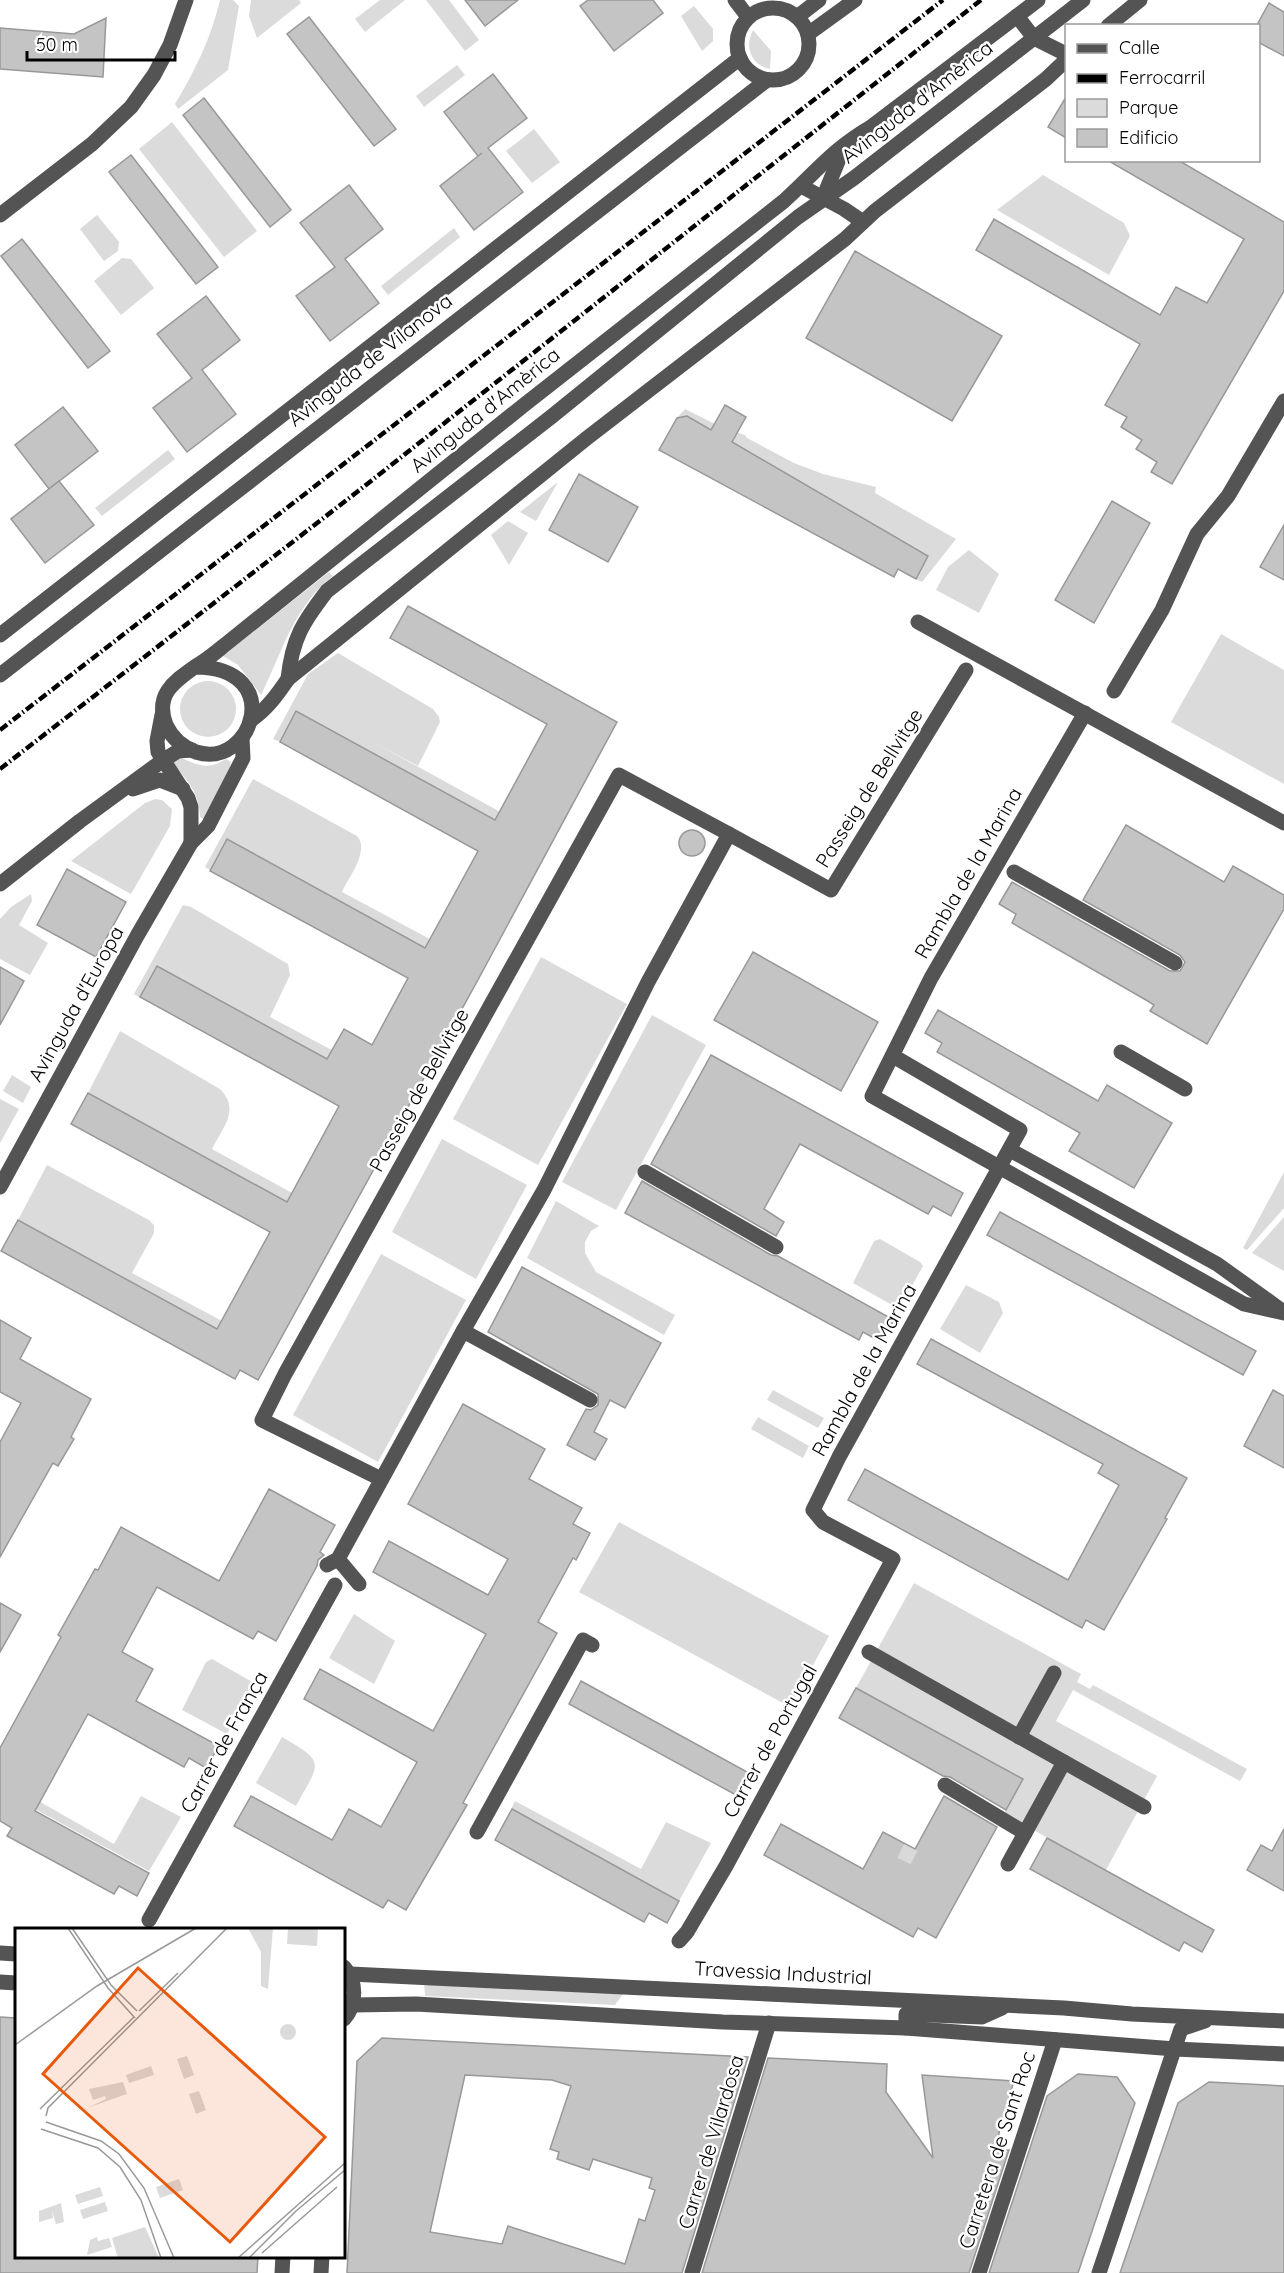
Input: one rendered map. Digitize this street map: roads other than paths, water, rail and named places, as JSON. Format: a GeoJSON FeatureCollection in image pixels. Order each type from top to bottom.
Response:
{"type":"FeatureCollection","features":[{"type":"Feature","properties":{"kind":"street"},"geometry":{"type":"LineString","coordinates":[[0,215],[92,144],[131,107],[154,75],[170,45],[186,0]]}},
{"type":"Feature","properties":{"kind":"street"},"geometry":{"type":"LineString","coordinates":[[735,0],[748,17]]}},
{"type":"Feature","properties":{"kind":"street"},"geometry":{"type":"LineString","coordinates":[[797,16],[819,0]]}},
{"type":"Feature","properties":{"kind":"street"},"geometry":{"type":"LineString","coordinates":[[808,34],[855,0]]}},
{"type":"Feature","properties":{"kind":"street","name":"Avinguda d'Amèrica"},"geometry":{"type":"LineString","coordinates":[[823,198],[839,159],[871,128],[1038,0]]}},
{"type":"Feature","properties":{"kind":"street","name":"Avinguda d'Amèrica"},"geometry":{"type":"LineString","coordinates":[[288,679],[291,652],[303,623],[327,591],[551,417],[823,198],[854,178],[1083,0]]}},
{"type":"Feature","properties":{"kind":"street"},"geometry":{"type":"LineString","coordinates":[[1110,24],[1140,0]]}},
{"type":"Feature","properties":{"kind":"street"},"geometry":{"type":"LineString","coordinates":[[770,8],[782,9],[797,16],[808,34],[810,47],[805,62],[797,72],[779,80],[767,80],[755,75],[740,58],[737,48],[738,35],[748,17],[759,10],[770,8]]}},
{"type":"Feature","properties":{"kind":"street"},"geometry":{"type":"LineString","coordinates":[[1017,16],[1034,38],[1065,54]]}},
{"type":"Feature","properties":{"kind":"street","name":"Avinguda de Vilanova"},"geometry":{"type":"LineString","coordinates":[[0,635],[740,58]]}},
{"type":"Feature","properties":{"kind":"street","name":"Avinguda d'Amèrica"},"geometry":{"type":"LineString","coordinates":[[242,738],[251,720],[276,697],[288,679],[468,532],[845,239],[876,210],[1046,79],[1065,61]]}},
{"type":"Feature","properties":{"kind":"street","name":"Avinguda de Vilanova"},"geometry":{"type":"LineString","coordinates":[[0,675],[767,80]]}},
{"type":"Feature","properties":{"kind":"street","name":"Avinguda d'Amèrica"},"geometry":{"type":"LineString","coordinates":[[163,714],[164,699],[171,686],[182,675],[196,667],[801,186],[823,161],[847,141],[871,128]]}},
{"type":"Feature","properties":{"kind":"street"},"geometry":{"type":"LineString","coordinates":[[801,186],[863,222]]}},
{"type":"Feature","properties":{"kind":"street"},"geometry":{"type":"LineString","coordinates":[[1114,691],[1162,610],[1197,534],[1228,496],[1284,401]]}},
{"type":"Feature","properties":{"kind":"street"},"geometry":{"type":"LineString","coordinates":[[918,622],[1284,823]]}},
{"type":"Feature","properties":{"kind":"street"},"geometry":{"type":"LineString","coordinates":[[196,667],[225,670],[238,679],[247,690],[253,704],[251,720]]}},
{"type":"Feature","properties":{"kind":"street","name":"Passeig de Bellvitge"},"geometry":{"type":"LineString","coordinates":[[381,1479],[262,1420],[285,1374],[619,775],[831,890],[966,670]]}},
{"type":"Feature","properties":{"kind":"street","name":"Rambla de la Marina"},"geometry":{"type":"LineString","coordinates":[[1085,713],[931,978],[872,1096],[1244,1304],[1284,1312]]}},
{"type":"Feature","properties":{"kind":"street"},"geometry":{"type":"LineString","coordinates":[[113,797],[146,761],[157,741],[163,714]]}},
{"type":"Feature","properties":{"kind":"street"},"geometry":{"type":"LineString","coordinates":[[163,714],[173,737],[192,750],[207,754],[218,752],[242,738]]}},
{"type":"Feature","properties":{"kind":"street","name":"Avinguda d'Europa"},"geometry":{"type":"LineString","coordinates":[[0,1187],[132,945],[191,843],[208,826],[243,758],[242,738]]}},
{"type":"Feature","properties":{"kind":"street"},"geometry":{"type":"LineString","coordinates":[[157,741],[162,761],[183,789],[191,807],[191,843]]}},
{"type":"Feature","properties":{"kind":"street"},"geometry":{"type":"LineString","coordinates":[[0,884],[162,761],[177,751],[192,750]]}},
{"type":"Feature","properties":{"kind":"street"},"geometry":{"type":"LineString","coordinates":[[113,797],[153,781],[166,782],[183,789]]}},
{"type":"Feature","properties":{"kind":"street"},"geometry":{"type":"LineString","coordinates":[[359,1584],[333,1562],[544,1190],[648,982],[729,834]]}},
{"type":"Feature","properties":{"kind":"street","name":"Rambla de la Marina"},"geometry":{"type":"LineString","coordinates":[[1014,872],[1175,963]]}},
{"type":"Feature","properties":{"kind":"street"},"geometry":{"type":"LineString","coordinates":[[1121,1052],[1185,1089]]}},
{"type":"Feature","properties":{"kind":"street","name":"Rambla de la Marina"},"geometry":{"type":"LineString","coordinates":[[893,1056],[1020,1131],[821,1490],[813,1510],[823,1522],[894,1559]]}},
{"type":"Feature","properties":{"kind":"street","name":"Rambla de la Marina"},"geometry":{"type":"LineString","coordinates":[[1010,1150],[1217,1264],[1284,1312]]}},
{"type":"Feature","properties":{"kind":"street"},"geometry":{"type":"LineString","coordinates":[[645,1172],[776,1247]]}},
{"type":"Feature","properties":{"kind":"street"},"geometry":{"type":"LineString","coordinates":[[463,1331],[590,1400]]}},
{"type":"Feature","properties":{"kind":"street","name":"Carrer de Portugal"},"geometry":{"type":"LineString","coordinates":[[679,1941],[687,1932],[726,1866],[894,1559]]}},
{"type":"Feature","properties":{"kind":"street","name":"Carrer de França"},"geometry":{"type":"LineString","coordinates":[[149,1920],[334,1585]]}},
{"type":"Feature","properties":{"kind":"street"},"geometry":{"type":"LineString","coordinates":[[477,1832],[588,1638]]}},
{"type":"Feature","properties":{"kind":"street"},"geometry":{"type":"LineString","coordinates":[[869,1652],[1144,1807]]}},
{"type":"Feature","properties":{"kind":"street"},"geometry":{"type":"LineString","coordinates":[[1019,1737],[1054,1673]]}},
{"type":"Feature","properties":{"kind":"street"},"geometry":{"type":"LineString","coordinates":[[1008,1864],[1064,1762]]}},
{"type":"Feature","properties":{"kind":"street"},"geometry":{"type":"LineString","coordinates":[[945,1785],[1025,1833]]}},
{"type":"Feature","properties":{"kind":"street"},"geometry":{"type":"LineString","coordinates":[[0,1953],[15,1954]]}},
{"type":"Feature","properties":{"kind":"street"},"geometry":{"type":"LineString","coordinates":[[345,2017],[352,2005],[354,1991],[347,1970]]}},
{"type":"Feature","properties":{"kind":"street","name":"Travessia Industrial"},"geometry":{"type":"LineString","coordinates":[[347,1970],[1284,2021]]}},
{"type":"Feature","properties":{"kind":"street"},"geometry":{"type":"LineString","coordinates":[[0,1982],[15,1983]]}},
{"type":"Feature","properties":{"kind":"street"},"geometry":{"type":"LineString","coordinates":[[352,2005],[416,2004],[906,2028],[1175,2049],[1284,2054]]}},
{"type":"Feature","properties":{"kind":"street"},"geometry":{"type":"LineString","coordinates":[[906,2028],[906,2014],[982,2017],[1008,2006]]}},
{"type":"Feature","properties":{"kind":"street","name":"Travessia Industrial"},"geometry":{"type":"LineString","coordinates":[[1175,2049],[1181,2029],[1214,2018]]}},
{"type":"Feature","properties":{"kind":"street","name":"Carrer de Vilardosa"},"geometry":{"type":"LineString","coordinates":[[692,2273],[770,2023]]}},
{"type":"Feature","properties":{"kind":"street","name":"Carretera de Sant Roc"},"geometry":{"type":"LineString","coordinates":[[978,2273],[1055,2040]]}},
{"type":"Feature","properties":{"kind":"street"},"geometry":{"type":"LineString","coordinates":[[1099,2273],[1175,2049]]}},
{"type":"Feature","properties":{"kind":"street"},"geometry":{"type":"LineString","coordinates":[[282,2273],[283,2258]]}},
{"type":"Feature","properties":{"kind":"street"},"geometry":{"type":"LineString","coordinates":[[321,2273],[322,2258]]}},
{"type":"Feature","properties":{"kind":"tunnel"},"geometry":{"type":"LineString","coordinates":[[904,1861],[911,1847]]}},
{"type":"Feature","properties":{"kind":"railway"},"geometry":{"type":"LineString","coordinates":[[0,730],[943,0]]}},
{"type":"Feature","properties":{"kind":"railway"},"geometry":{"type":"LineString","coordinates":[[0,769],[357,492],[981,0]]}}]}
